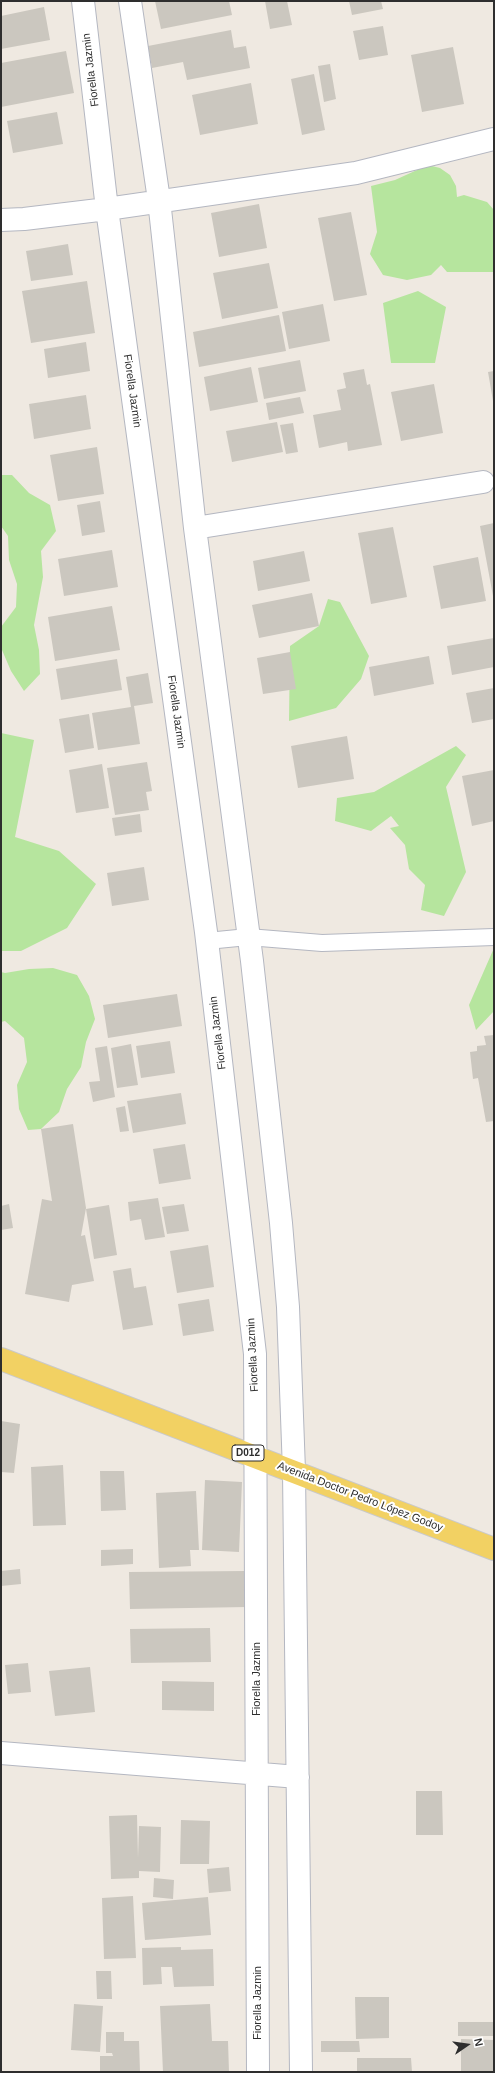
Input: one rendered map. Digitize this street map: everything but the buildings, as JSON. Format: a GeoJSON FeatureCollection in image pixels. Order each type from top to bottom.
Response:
{"type":"FeatureCollection","features":[{"type":"Feature","properties":{"kind":"main road","name":"Avenida Doctor Pedro López Godoy"},"geometry":{"type":"LineString","coordinates":[[1,1359],[494,1549]]}},
{"type":"Feature","properties":{"kind":"street","name":"Fiorella Jazmin"},"geometry":{"type":"LineString","coordinates":[[83,1],[106,209],[207,941],[255,1354],[258,1775],[258,2072]]}},
{"type":"Feature","properties":{"kind":"street"},"geometry":{"type":"LineString","coordinates":[[130,1],[159,200],[195,528],[248,937],[280,1215],[288,1307],[294,1471],[301,2072]]}},
{"type":"Feature","properties":{"kind":"street"},"geometry":{"type":"LineString","coordinates":[[1,220],[24,219],[106,209],[159,200],[356,173],[494,139]]}},
{"type":"Feature","properties":{"kind":"street"},"geometry":{"type":"LineString","coordinates":[[195,528],[483,482]]}},
{"type":"Feature","properties":{"kind":"street"},"geometry":{"type":"LineString","coordinates":[[1,1752],[258,1775],[298,1777]]}},
{"type":"Feature","properties":{"kind":"lane"},"geometry":{"type":"LineString","coordinates":[[207,941],[248,937],[322,943],[454,940],[494,937]]}},
{"type":"Feature","properties":{"kind":"green space"},"geometry":{"type":"Polygon","coordinates":[[[428,165],[440,168],[450,175],[456,186],[457,197],[464,195],[487,202],[494,210],[493,272],[447,272],[441,265],[431,275],[407,280],[383,275],[370,254],[377,232],[371,186],[395,180],[428,165]]]}},
{"type":"Feature","properties":{"kind":"green space"},"geometry":{"type":"Polygon","coordinates":[[[418,291],[446,307],[435,363],[391,363],[383,303],[418,291]]]}},
{"type":"Feature","properties":{"kind":"green space"},"geometry":{"type":"Polygon","coordinates":[[[1,475],[12,475],[29,493],[50,505],[56,531],[41,551],[43,577],[34,625],[39,650],[40,674],[24,691],[11,671],[2,650],[1,627],[16,607],[17,584],[9,560],[8,536],[1,526],[1,475]]]}},
{"type":"Feature","properties":{"kind":"green space"},"geometry":{"type":"Polygon","coordinates":[[[328,599],[340,602],[369,656],[361,679],[336,708],[289,721],[290,646],[319,626],[328,599]]]}},
{"type":"Feature","properties":{"kind":"green space"},"geometry":{"type":"Polygon","coordinates":[[[1,733],[34,740],[15,837],[59,851],[96,884],[67,928],[21,951],[1,951],[1,733]]]}},
{"type":"Feature","properties":{"kind":"green space"},"geometry":{"type":"Polygon","coordinates":[[[456,746],[466,755],[446,787],[466,872],[444,916],[421,910],[425,885],[409,869],[405,845],[390,828],[399,826],[391,816],[371,831],[335,821],[337,798],[374,792],[456,746]]]}},
{"type":"Feature","properties":{"kind":"green space"},"geometry":{"type":"Polygon","coordinates":[[[494,948],[494,1011],[476,1030],[469,1005],[494,948]]]}},
{"type":"Feature","properties":{"kind":"green space"},"geometry":{"type":"Polygon","coordinates":[[[53,968],[77,975],[89,996],[95,1019],[86,1042],[81,1067],[67,1089],[59,1112],[41,1129],[28,1130],[19,1109],[17,1085],[27,1062],[24,1038],[5,1021],[1,1022],[1,972],[5,973],[29,969],[53,968]]]}}]}
